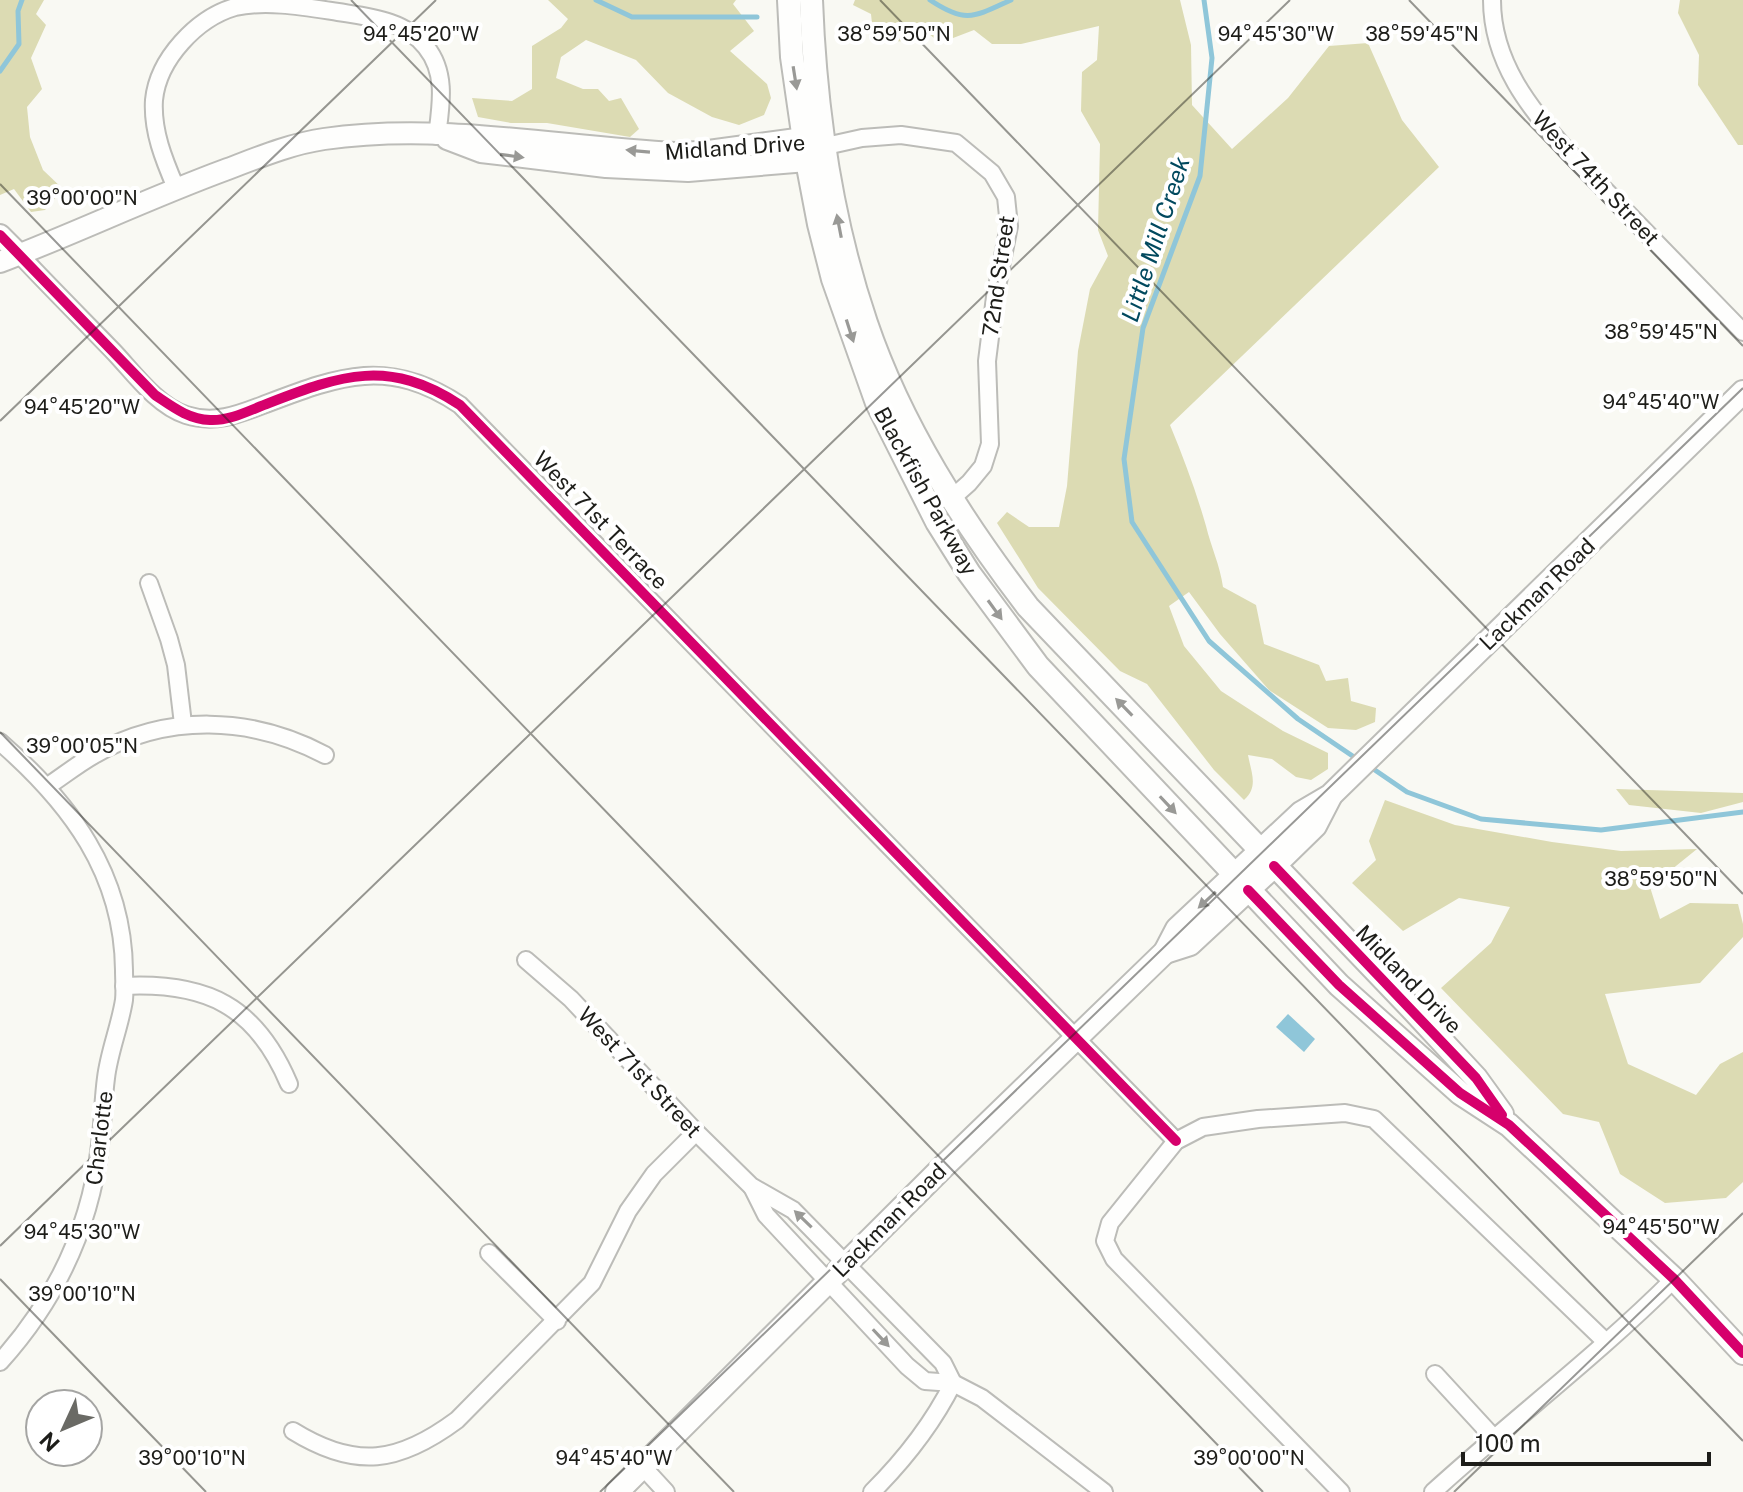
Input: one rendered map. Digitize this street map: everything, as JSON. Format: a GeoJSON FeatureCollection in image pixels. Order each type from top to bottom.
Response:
{"type":"FeatureCollection","features":[{"type":"Feature","properties":{"kind":"main road","name":"Blackfish Parkway"},"geometry":{"type":"LineString","coordinates":[[789,0],[792,57],[819,224],[853,342],[877,403],[937,522],[984,594],[1038,666],[1241,882]]}},
{"type":"Feature","properties":{"kind":"main road","name":"Blackfish Parkway"},"geometry":{"type":"LineString","coordinates":[[811,0],[813,66],[839,231],[867,324],[890,382],[951,499],[1028,607],[1267,858]]}},
{"type":"Feature","properties":{"kind":"main road","name":"Lackman Road"},"geometry":{"type":"LineString","coordinates":[[617,1492],[1165,952],[1190,944],[1241,882],[1267,858],[1315,826],[1330,796],[1743,392]]}},
{"type":"Feature","properties":{"kind":"main road","name":"Midland Drive"},"geometry":{"type":"LineString","coordinates":[[1267,858],[1476,1078],[1509,1125]]}},
{"type":"Feature","properties":{"kind":"main road","name":"Midland Drive"},"geometry":{"type":"LineString","coordinates":[[1241,882],[1339,985],[1460,1093],[1509,1125],[1674,1279],[1743,1353]]}},
{"type":"Feature","properties":{"kind":"street","name":"West 74th Street"},"geometry":{"type":"LineString","coordinates":[[1492,0],[1499,44],[1514,84],[1541,122],[1743,332]]}},
{"type":"Feature","properties":{"kind":"street"},"geometry":{"type":"LineString","coordinates":[[176,188],[158,139],[154,100],[157,86],[188,35],[212,17],[236,6],[280,3],[381,19],[402,28],[424,44],[438,69],[442,88],[437,136]]}},
{"type":"Feature","properties":{"kind":"street","name":"Midland Drive"},"geometry":{"type":"LineString","coordinates":[[10,258],[176,188],[293,146],[369,133],[481,135],[675,153],[806,150],[826,146]]}},
{"type":"Feature","properties":{"kind":"street","name":"72nd Street"},"geometry":{"type":"LineString","coordinates":[[826,146],[862,138],[901,135],[940,138],[956,143],[980,161],[992,173],[1006,197],[1009,226],[987,361],[990,444],[977,475],[951,499]]}},
{"type":"Feature","properties":{"kind":"street"},"geometry":{"type":"LineString","coordinates":[[0,235],[10,258]]}},
{"type":"Feature","properties":{"kind":"street","name":"West 71st Terrace"},"geometry":{"type":"LineString","coordinates":[[10,258],[155,395],[184,414],[210,420],[230,418],[319,384],[348,376],[373,375],[422,385],[460,405],[1176,1141]]}},
{"type":"Feature","properties":{"kind":"street"},"geometry":{"type":"LineString","coordinates":[[149,583],[176,665],[183,724]]}},
{"type":"Feature","properties":{"kind":"street"},"geometry":{"type":"LineString","coordinates":[[48,786],[110,746],[161,727],[183,724],[210,723],[279,734],[325,755]]}},
{"type":"Feature","properties":{"kind":"street","name":"Charlotte"},"geometry":{"type":"LineString","coordinates":[[0,742],[48,786],[90,844],[116,904],[124,944],[124,998],[106,1074],[100,1146],[82,1230],[48,1302],[0,1362]]}},
{"type":"Feature","properties":{"kind":"street","name":"West 71st Street"},"geometry":{"type":"LineString","coordinates":[[526,960],[571,999],[751,1186],[793,1210],[847,1262],[943,1363],[953,1383]]}},
{"type":"Feature","properties":{"kind":"street"},"geometry":{"type":"LineString","coordinates":[[124,986],[177,987],[214,999],[249,1022],[264,1037],[276,1053],[289,1084]]}},
{"type":"Feature","properties":{"kind":"street"},"geometry":{"type":"LineString","coordinates":[[1341,1492],[1114,1259],[1105,1241],[1110,1223],[1176,1141],[1203,1127],[1258,1119],[1345,1113],[1374,1119],[1606,1342]]}},
{"type":"Feature","properties":{"kind":"street"},"geometry":{"type":"LineString","coordinates":[[293,1431],[322,1447],[352,1457],[399,1452],[437,1434],[457,1420],[592,1283],[628,1211],[654,1174],[696,1132]]}},
{"type":"Feature","properties":{"kind":"street","name":"West 71st Street"},"geometry":{"type":"LineString","coordinates":[[751,1186],[766,1215],[925,1381],[953,1383]]}},
{"type":"Feature","properties":{"kind":"street"},"geometry":{"type":"LineString","coordinates":[[489,1253],[557,1321]]}},
{"type":"Feature","properties":{"kind":"street"},"geometry":{"type":"LineString","coordinates":[[1433,1492],[1493,1437],[1633,1321],[1674,1279]]}},
{"type":"Feature","properties":{"kind":"street"},"geometry":{"type":"LineString","coordinates":[[1435,1374],[1493,1437]]}},
{"type":"Feature","properties":{"kind":"street"},"geometry":{"type":"LineString","coordinates":[[872,1492],[917,1441],[940,1410],[953,1383],[982,1398],[1104,1492]]}},
{"type":"Feature","properties":{"kind":"street"},"geometry":{"type":"LineString","coordinates":[[643,1467],[666,1492]]}},
{"type":"Feature","properties":{"kind":"green space"},"geometry":{"type":"Polygon","coordinates":[[[0,0],[44,0],[36,14],[46,25],[31,58],[42,89],[27,107],[30,137],[43,170],[63,189],[45,210],[31,212],[14,189],[0,195],[0,0]]]}},
{"type":"Feature","properties":{"kind":"green space"},"geometry":{"type":"Polygon","coordinates":[[[548,0],[736,0],[733,4],[754,31],[730,51],[767,84],[771,98],[764,115],[739,125],[712,117],[668,93],[636,60],[586,40],[561,57],[556,78],[583,89],[598,89],[609,101],[621,98],[639,129],[630,137],[547,123],[511,123],[478,117],[472,98],[512,101],[532,89],[532,46],[561,28],[568,19],[548,0]]]}},
{"type":"Feature","properties":{"kind":"green space"},"geometry":{"type":"Polygon","coordinates":[[[855,0],[1180,0],[1191,45],[1192,105],[1232,149],[1288,98],[1329,46],[1368,43],[1402,120],[1439,167],[1170,425],[1198,500],[1223,587],[1256,605],[1264,644],[1319,665],[1326,681],[1348,678],[1351,701],[1376,708],[1375,722],[1356,730],[1328,728],[1269,690],[1220,634],[1189,592],[1169,606],[1184,646],[1221,691],[1283,731],[1328,753],[1328,769],[1311,780],[1296,777],[1272,759],[1248,755],[1253,785],[1244,800],[1214,770],[1147,684],[1120,671],[1038,588],[997,523],[1007,512],[1029,527],[1059,527],[1067,486],[1078,351],[1090,289],[1108,256],[1098,230],[1100,144],[1081,111],[1082,72],[1097,60],[1099,26],[1021,44],[992,44],[974,30],[940,43],[916,23],[910,41],[874,42],[871,14],[853,5],[855,0]]]}},
{"type":"Feature","properties":{"kind":"green space"},"geometry":{"type":"Polygon","coordinates":[[[1680,0],[1743,0],[1743,145],[1738,145],[1698,85],[1699,55],[1678,13],[1680,0]]]}},
{"type":"Feature","properties":{"kind":"green space"},"geometry":{"type":"Polygon","coordinates":[[[1616,789],[1743,793],[1743,802],[1701,813],[1629,805],[1616,789]]]}},
{"type":"Feature","properties":{"kind":"green space"},"geometry":{"type":"Polygon","coordinates":[[[1385,800],[1455,825],[1552,842],[1621,851],[1697,849],[1650,887],[1660,919],[1690,903],[1738,904],[1743,937],[1700,983],[1605,994],[1628,1064],[1696,1095],[1720,1064],[1743,1052],[1743,1182],[1726,1198],[1665,1203],[1620,1174],[1599,1122],[1563,1114],[1441,988],[1491,943],[1510,907],[1459,898],[1403,931],[1352,883],[1376,860],[1369,841],[1385,800]]]}},
{"type":"Feature","properties":{"kind":"water"},"geometry":{"type":"Polygon","coordinates":[[[1288,1014],[1315,1039],[1304,1052],[1276,1027],[1288,1014]]]}},
{"type":"Feature","properties":{"kind":"waterway"},"geometry":{"type":"LineString","coordinates":[[0,71],[19,44],[18,11],[22,0]]}},
{"type":"Feature","properties":{"kind":"waterway"},"geometry":{"type":"LineString","coordinates":[[596,0],[632,17],[757,17]]}},
{"type":"Feature","properties":{"kind":"waterway"},"geometry":{"type":"LineString","coordinates":[[930,0],[962,15],[979,14],[1011,0]]}},
{"type":"Feature","properties":{"kind":"waterway","name":"Little Mill Creek"},"geometry":{"type":"LineString","coordinates":[[1204,0],[1212,58],[1200,176],[1143,328],[1124,459],[1132,522],[1209,641],[1298,719],[1357,759]]}},
{"type":"Feature","properties":{"kind":"waterway","name":"Little Mill Creek"},"geometry":{"type":"LineString","coordinates":[[1369,766],[1407,792],[1481,819],[1601,830],[1743,812]]}},
{"type":"Feature","properties":{"kind":"cycle path"},"geometry":{"type":"LineString","coordinates":[[0,235],[155,395],[188,415],[210,420],[225,419],[319,385],[365,376],[387,376],[410,381],[460,405],[1176,1141]]}},
{"type":"Feature","properties":{"kind":"cycle path"},"geometry":{"type":"LineString","coordinates":[[1274,866],[1476,1078],[1502,1115]]}},
{"type":"Feature","properties":{"kind":"cycle path"},"geometry":{"type":"LineString","coordinates":[[1248,890],[1339,985],[1460,1093],[1509,1125],[1674,1279],[1743,1353]]}}]}
